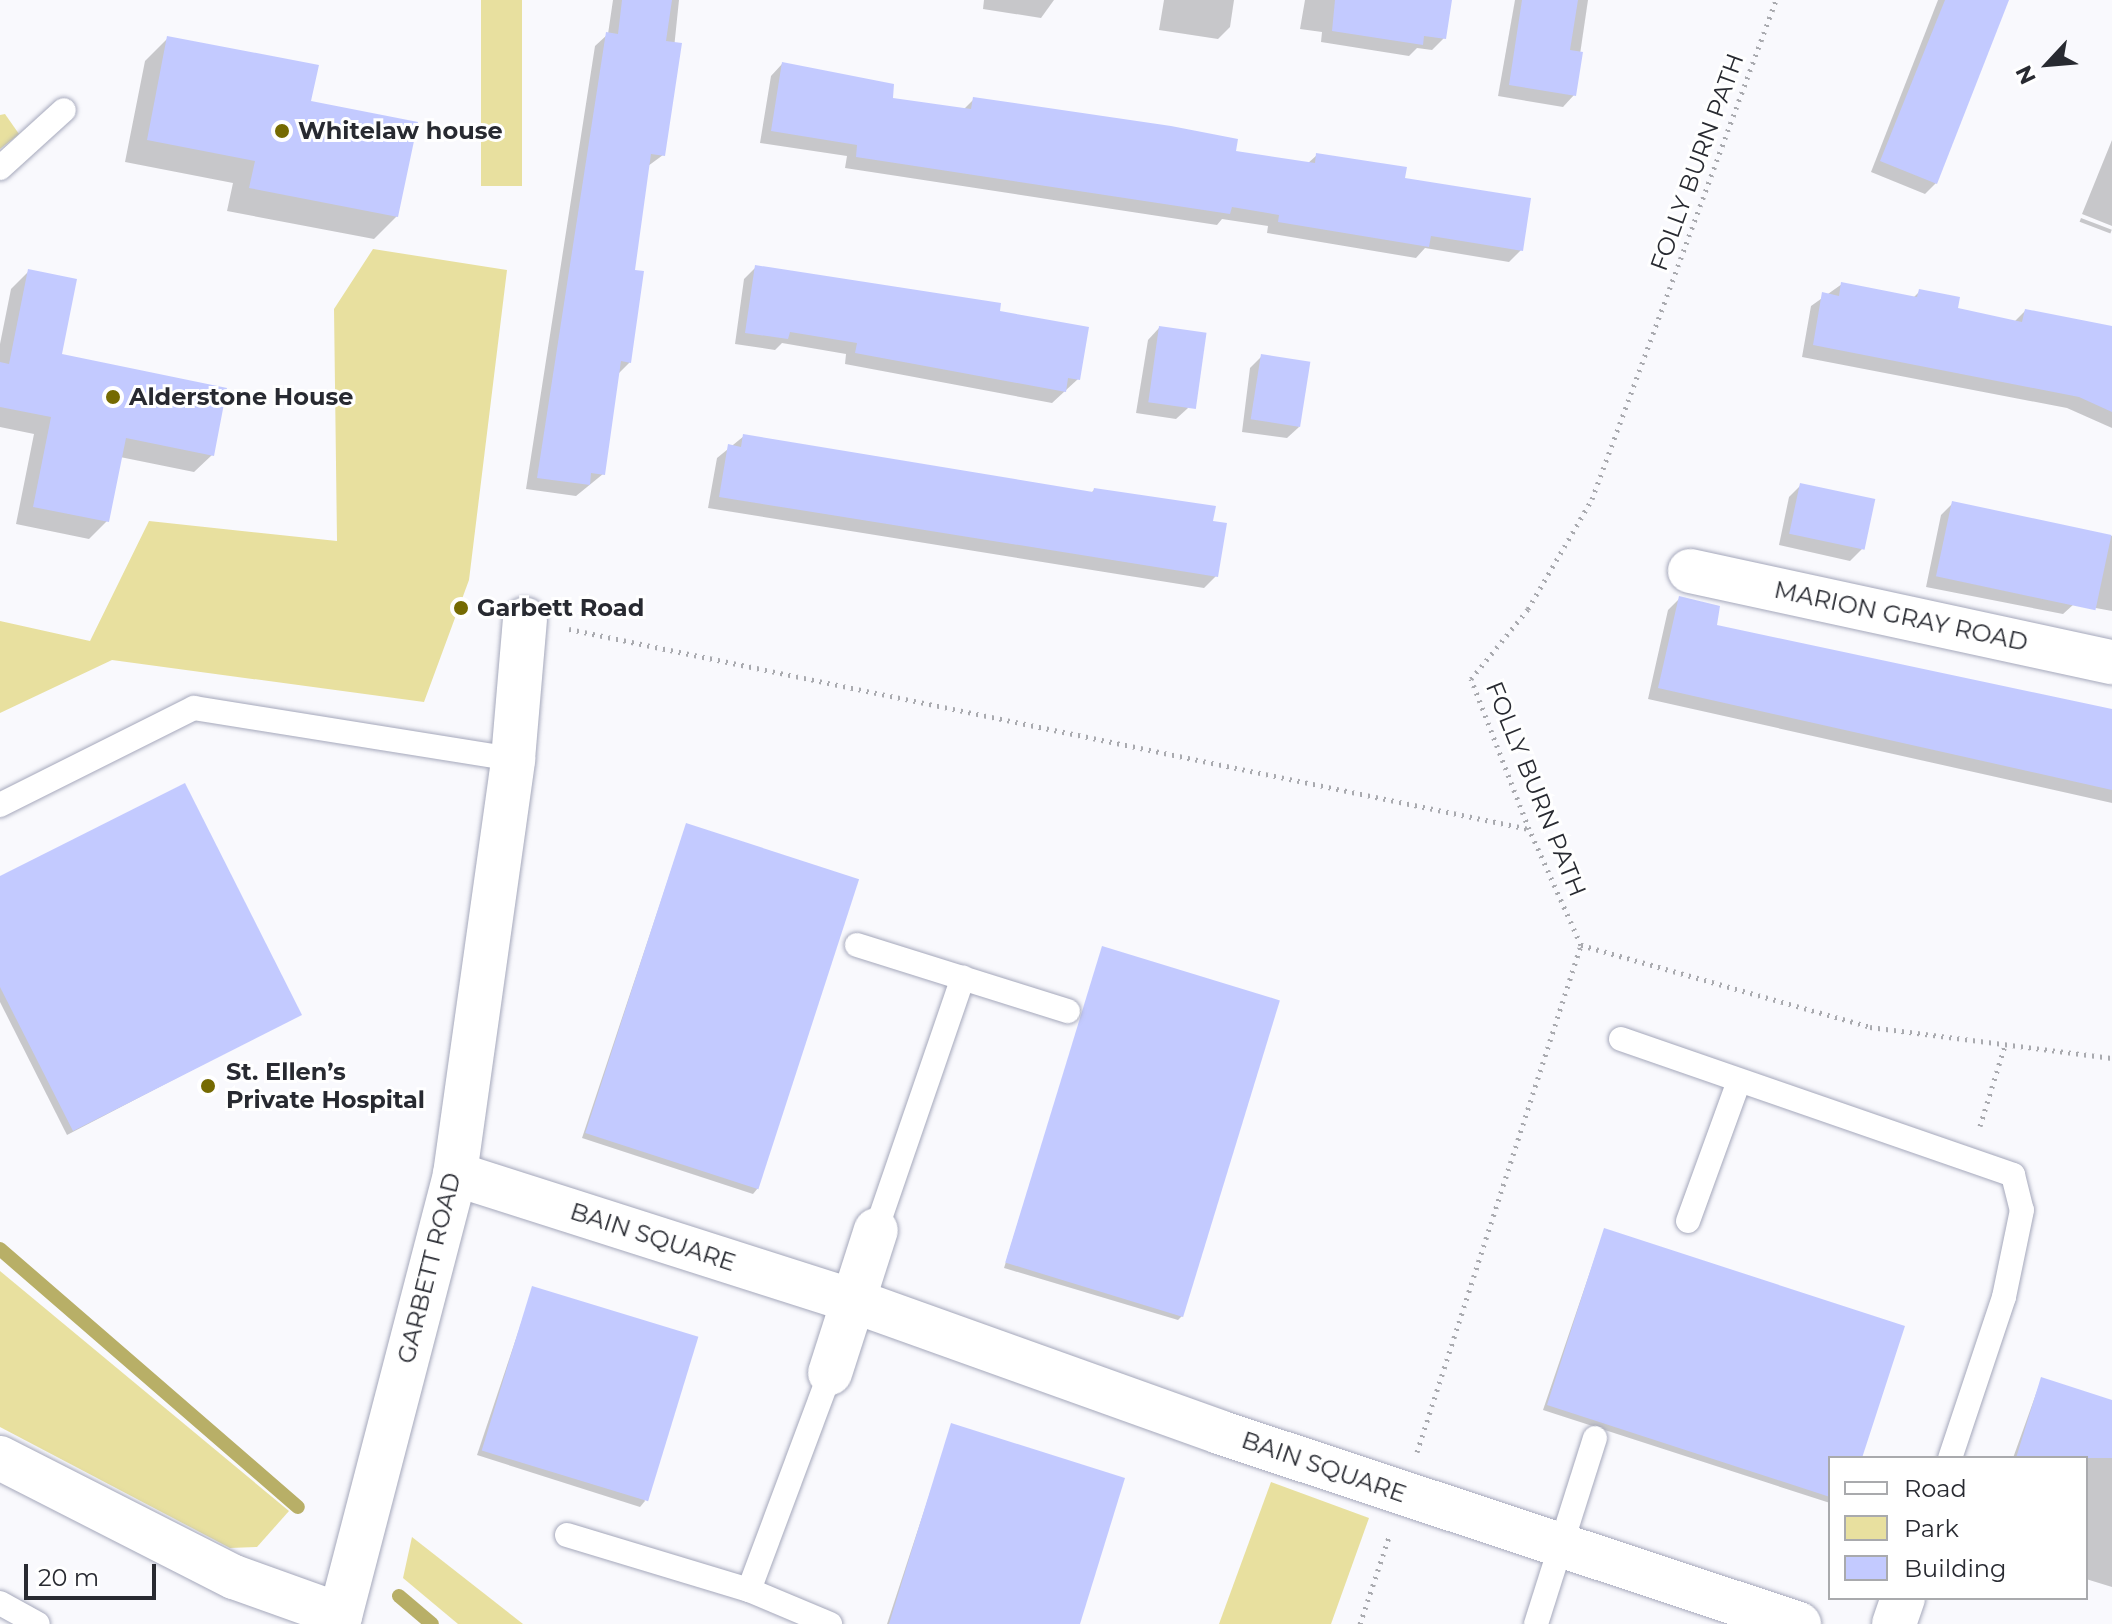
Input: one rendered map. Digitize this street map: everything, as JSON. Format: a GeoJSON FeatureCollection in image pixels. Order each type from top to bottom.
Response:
{"type":"FeatureCollection","features":[{"type":"Feature","properties":{"kind":"street","name":"MARION GRAY ROAD"},"geometry":{"type":"LineString","coordinates":[[1690,571],[2112,662]]}},
{"type":"Feature","properties":{"kind":"street","name":"GARBETT ROAD"},"geometry":{"type":"LineString","coordinates":[[339,1619],[455,1174],[513,759],[525,620]]}},
{"type":"Feature","properties":{"kind":"street","name":"BAIN SQUARE"},"geometry":{"type":"LineString","coordinates":[[455,1174],[851,1300],[1403,1495],[1799,1624]]}},
{"type":"Feature","properties":{"kind":"street"},"geometry":{"type":"LineString","coordinates":[[830,1373],[876,1230]]}},
{"type":"Feature","properties":{"kind":"street"},"geometry":{"type":"LineString","coordinates":[[3,1465],[234,1577],[339,1619]]}},
{"type":"Feature","properties":{"kind":"street"},"geometry":{"type":"LineString","coordinates":[[1894,1624],[1902,1600]]}},
{"type":"Feature","properties":{"kind":"lane"},"geometry":{"type":"LineString","coordinates":[[0,168],[64,110]]}},
{"type":"Feature","properties":{"kind":"lane"},"geometry":{"type":"LineString","coordinates":[[0,805],[194,708],[513,759]]}},
{"type":"Feature","properties":{"kind":"lane"},"geometry":{"type":"LineString","coordinates":[[857,945],[1068,1011]]}},
{"type":"Feature","properties":{"kind":"lane"},"geometry":{"type":"LineString","coordinates":[[876,1230],[963,978]]}},
{"type":"Feature","properties":{"kind":"lane"},"geometry":{"type":"LineString","coordinates":[[1621,1039],[2013,1175],[2022,1210],[2004,1297],[1951,1456]]}},
{"type":"Feature","properties":{"kind":"lane"},"geometry":{"type":"LineString","coordinates":[[1688,1221],[1739,1081]]}},
{"type":"Feature","properties":{"kind":"lane"},"geometry":{"type":"LineString","coordinates":[[749,1590],[830,1373]]}},
{"type":"Feature","properties":{"kind":"lane"},"geometry":{"type":"LineString","coordinates":[[1536,1624],[1595,1438]]}},
{"type":"Feature","properties":{"kind":"lane"},"geometry":{"type":"LineString","coordinates":[[567,1535],[749,1590],[830,1624]]}},
{"type":"Feature","properties":{"kind":"lane"},"geometry":{"type":"LineString","coordinates":[[0,1603],[38,1624]]}},
{"type":"Feature","properties":{"kind":"path","name":"FOLLY BURN PATH"},"geometry":{"type":"LineString","coordinates":[[1581,945],[1529,829],[1471,679],[1528,609],[1592,499],[1776,0]]}},
{"type":"Feature","properties":{"kind":"path"},"geometry":{"type":"LineString","coordinates":[[525,620],[1529,829]]}},
{"type":"Feature","properties":{"kind":"path"},"geometry":{"type":"LineString","coordinates":[[1360,1624],[1581,945],[1870,1027],[2112,1058]]}},
{"type":"Feature","properties":{"kind":"path"},"geometry":{"type":"LineString","coordinates":[[1971,1158],[2005,1045]]}},
{"type":"Feature","properties":{"kind":"green space"},"geometry":{"type":"Polygon","coordinates":[[[481,0],[522,0],[522,186],[481,186],[481,0]]]}},
{"type":"Feature","properties":{"kind":"green space"},"geometry":{"type":"Polygon","coordinates":[[[5,114],[19,134],[0,149],[0,115],[5,114]]]}},
{"type":"Feature","properties":{"kind":"green space"},"geometry":{"type":"Polygon","coordinates":[[[373,249],[507,270],[469,580],[424,702],[112,660],[0,713],[0,621],[90,641],[149,521],[337,541],[334,309],[373,249]]]}},
{"type":"Feature","properties":{"kind":"green space"},"geometry":{"type":"Polygon","coordinates":[[[0,1271],[289,1511],[257,1547],[230,1548],[0,1427],[0,1271]]]}},
{"type":"Feature","properties":{"kind":"green space"},"geometry":{"type":"Polygon","coordinates":[[[1271,1482],[1369,1518],[1331,1624],[1219,1624],[1271,1482]]]}},
{"type":"Feature","properties":{"kind":"green space"},"geometry":{"type":"Polygon","coordinates":[[[412,1537],[523,1624],[458,1624],[403,1578],[412,1537]]]}},
{"type":"Feature","properties":{"kind":"building"},"geometry":{"type":"Polygon","coordinates":[[[622,0],[672,0],[666,41],[682,43],[665,156],[651,154],[635,270],[644,271],[631,363],[621,361],[605,475],[591,473],[590,485],[537,478],[606,32],[618,34],[622,0]]]}},
{"type":"Feature","properties":{"kind":"building"},"geometry":{"type":"Polygon","coordinates":[[[1335,0],[1452,0],[1446,39],[1424,36],[1423,45],[1332,31],[1335,0]]]}},
{"type":"Feature","properties":{"kind":"building"},"geometry":{"type":"Polygon","coordinates":[[[1522,0],[1578,0],[1570,50],[1583,52],[1576,96],[1509,85],[1522,0]]]}},
{"type":"Feature","properties":{"kind":"building"},"geometry":{"type":"Polygon","coordinates":[[[1945,0],[2009,0],[1937,184],[1880,161],[1945,0]]]}},
{"type":"Feature","properties":{"kind":"building","name":"Whitelaw house"},"geometry":{"type":"Polygon","coordinates":[[[167,36],[319,65],[311,101],[418,122],[398,217],[249,188],[255,161],[147,140],[167,36]]]}},
{"type":"Feature","properties":{"kind":"building"},"geometry":{"type":"Polygon","coordinates":[[[782,62],[894,84],[893,98],[971,109],[973,97],[1171,126],[1238,139],[1236,151],[1315,163],[1316,153],[1407,167],[1405,178],[1531,198],[1523,251],[1431,236],[1429,247],[1278,222],[1279,215],[1232,207],[1230,214],[856,157],[857,145],[771,131],[782,62]]]}},
{"type":"Feature","properties":{"kind":"building"},"geometry":{"type":"Polygon","coordinates":[[[755,265],[1001,303],[1000,311],[1089,327],[1080,380],[1068,378],[1066,392],[855,353],[857,343],[790,332],[788,339],[745,333],[755,265]]]}},
{"type":"Feature","properties":{"kind":"building","name":"Alderstone House"},"geometry":{"type":"Polygon","coordinates":[[[28,269],[77,279],[62,354],[227,388],[214,456],[126,438],[109,522],[33,507],[51,417],[0,407],[0,362],[9,364],[28,269]]]}},
{"type":"Feature","properties":{"kind":"building"},"geometry":{"type":"Polygon","coordinates":[[[1841,282],[1917,297],[1919,289],[1960,297],[1958,308],[2022,322],[2025,309],[2112,326],[2112,412],[2079,397],[1813,345],[1822,292],[1839,296],[1841,282]]]}},
{"type":"Feature","properties":{"kind":"building"},"geometry":{"type":"Polygon","coordinates":[[[1159,326],[1207,333],[1196,409],[1148,402],[1159,326]]]}},
{"type":"Feature","properties":{"kind":"building"},"geometry":{"type":"Polygon","coordinates":[[[1261,354],[1310,362],[1300,427],[1251,419],[1261,354]]]}},
{"type":"Feature","properties":{"kind":"building"},"geometry":{"type":"Polygon","coordinates":[[[743,434],[1093,492],[1094,488],[1216,506],[1213,521],[1227,523],[1218,577],[719,497],[728,444],[741,447],[743,434]]]}},
{"type":"Feature","properties":{"kind":"building"},"geometry":{"type":"Polygon","coordinates":[[[1800,483],[1875,499],[1865,550],[1789,534],[1800,483]]]}},
{"type":"Feature","properties":{"kind":"building"},"geometry":{"type":"Polygon","coordinates":[[[1952,501],[2111,535],[2095,610],[1936,576],[1952,501]]]}},
{"type":"Feature","properties":{"kind":"building"},"geometry":{"type":"Polygon","coordinates":[[[1679,596],[1720,606],[1717,625],[2112,709],[2112,790],[1658,688],[1679,596]]]}},
{"type":"Feature","properties":{"kind":"building"},"geometry":{"type":"Polygon","coordinates":[[[185,783],[302,1015],[73,1131],[0,987],[0,876],[185,783]]]}},
{"type":"Feature","properties":{"kind":"building"},"geometry":{"type":"Polygon","coordinates":[[[686,823],[859,879],[758,1189],[585,1133],[686,823]]]}},
{"type":"Feature","properties":{"kind":"building"},"geometry":{"type":"Polygon","coordinates":[[[1102,946],[1280,1000],[1183,1317],[1005,1263],[1102,946]]]}},
{"type":"Feature","properties":{"kind":"building"},"geometry":{"type":"Polygon","coordinates":[[[1604,1228],[1905,1326],[1863,1456],[1828,1456],[1828,1496],[1547,1405],[1604,1228]]]}},
{"type":"Feature","properties":{"kind":"building"},"geometry":{"type":"Polygon","coordinates":[[[532,1286],[698,1337],[648,1501],[482,1450],[532,1286]]]}},
{"type":"Feature","properties":{"kind":"building"},"geometry":{"type":"Polygon","coordinates":[[[2041,1377],[2112,1400],[2112,1458],[2017,1456],[2041,1377]]]}},
{"type":"Feature","properties":{"kind":"building"},"geometry":{"type":"Polygon","coordinates":[[[951,1423],[1125,1478],[1080,1624],[889,1624],[951,1423]]]}},
{"type":"Feature","properties":{"kind":"waterway"},"geometry":{"type":"LineString","coordinates":[[0,1249],[298,1507]]}},
{"type":"Feature","properties":{"kind":"waterway"},"geometry":{"type":"LineString","coordinates":[[399,1596],[432,1624]]}},
{"type":"Feature","properties":{"kind":"place","name":"Whitelaw house"},"geometry":{"type":"Point","coordinates":[282,131]}},
{"type":"Feature","properties":{"kind":"place","name":"Alderstone House"},"geometry":{"type":"Point","coordinates":[113,397]}},
{"type":"Feature","properties":{"kind":"place","name":"Garbett Road"},"geometry":{"type":"Point","coordinates":[461,608]}},
{"type":"Feature","properties":{"kind":"place","name":"St. Ellen’s Private Hospital"},"geometry":{"type":"Point","coordinates":[208,1086]}}]}
